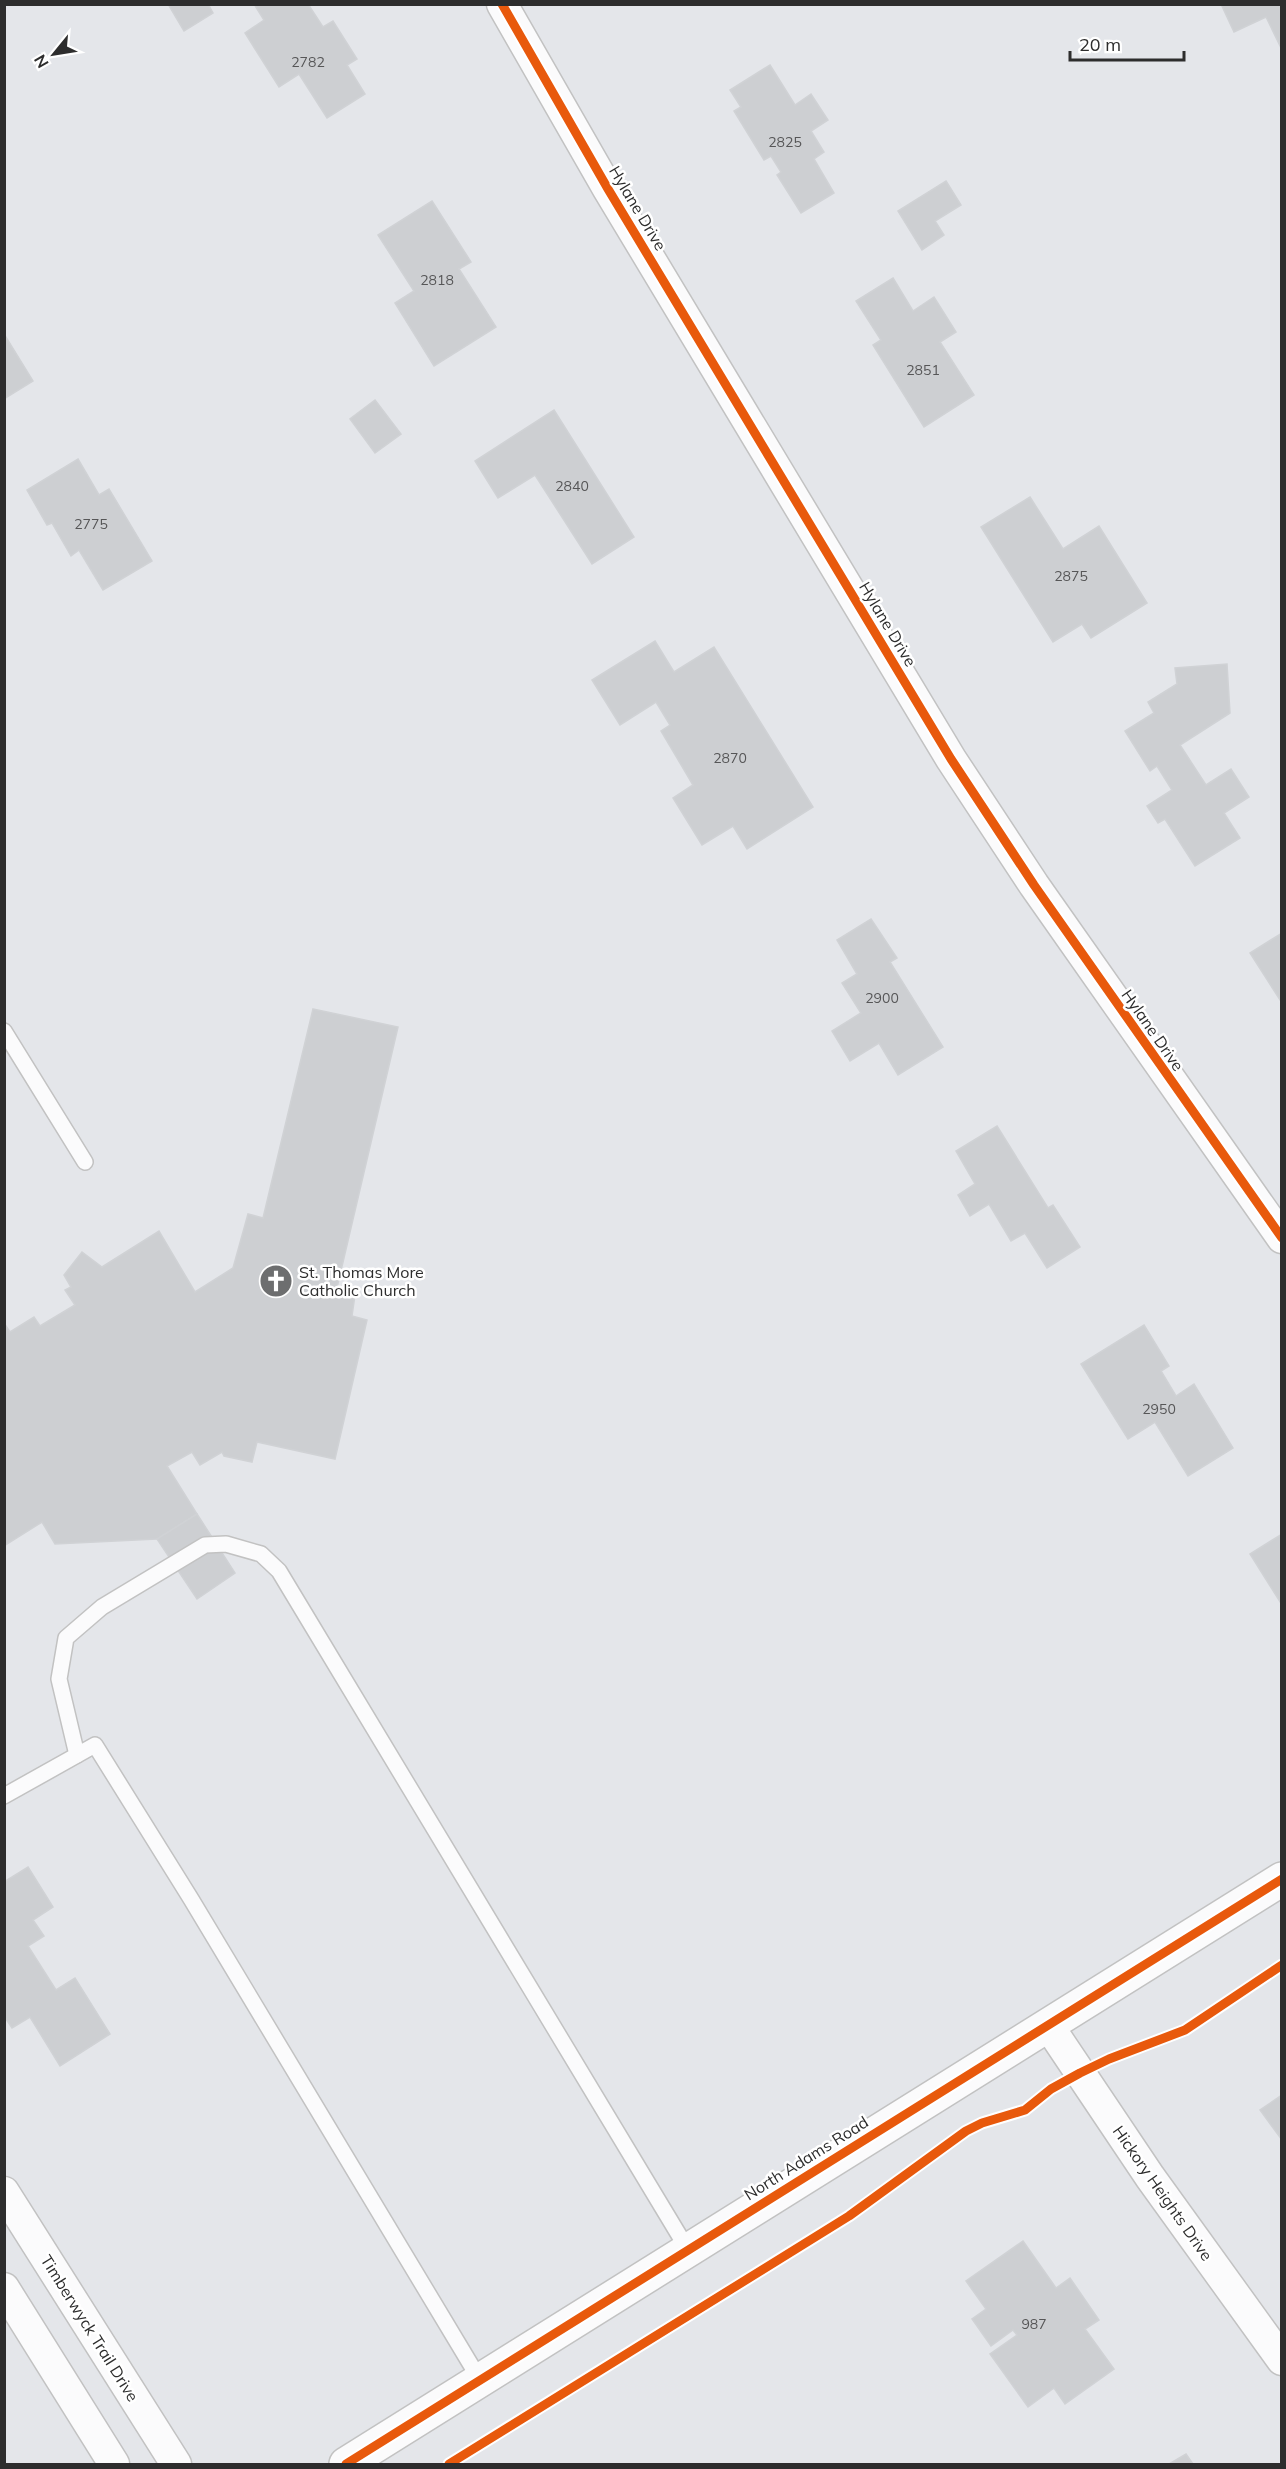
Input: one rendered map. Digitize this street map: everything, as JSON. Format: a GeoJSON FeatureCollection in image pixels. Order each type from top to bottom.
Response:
{"type":"FeatureCollection","features":[{"type":"Feature","properties":{"kind":"street","name":"Hylane Drive"},"geometry":{"type":"LineString","coordinates":[[502,4],[608,189],[951,759],[1034,885],[1281,1238]]}},
{"type":"Feature","properties":{"kind":"street","name":"North Adams Road"},"geometry":{"type":"LineString","coordinates":[[346,2464],[1281,1879]]}},
{"type":"Feature","properties":{"kind":"street","name":"Hickory Heights Drive"},"geometry":{"type":"LineString","coordinates":[[1048,2025],[1150,2177],[1281,2360]]}},
{"type":"Feature","properties":{"kind":"street","name":"Timberwyck Trail Drive"},"geometry":{"type":"LineString","coordinates":[[4,2192],[176,2464]]}},
{"type":"Feature","properties":{"kind":"street"},"geometry":{"type":"LineString","coordinates":[[4,2288],[114,2464]]}},
{"type":"Feature","properties":{"kind":"lane"},"geometry":{"type":"LineString","coordinates":[[4,1030],[85,1162]]}},
{"type":"Feature","properties":{"kind":"lane"},"geometry":{"type":"LineString","coordinates":[[77,1755],[59,1678],[66,1638],[102,1607],[205,1545],[226,1544],[261,1554],[279,1571],[688,2250]]}},
{"type":"Feature","properties":{"kind":"lane"},"geometry":{"type":"LineString","coordinates":[[4,1796],[95,1745],[197,1909],[480,2380]]}},
{"type":"Feature","properties":{"kind":"building"},"geometry":{"type":"Polygon","coordinates":[[[168,4],[208,4],[213,13],[184,31],[168,4]]]}},
{"type":"Feature","properties":{"kind":"building"},"geometry":{"type":"Polygon","coordinates":[[[254,4],[308,4],[323,27],[333,21],[357,59],[347,65],[365,94],[327,118],[299,74],[279,87],[245,33],[264,20],[254,4]]]}},
{"type":"Feature","properties":{"kind":"building"},"geometry":{"type":"Polygon","coordinates":[[[1221,4],[1282,4],[1282,50],[1266,17],[1234,32],[1221,4]]]}},
{"type":"Feature","properties":{"kind":"building"},"geometry":{"type":"Polygon","coordinates":[[[770,65],[795,105],[811,94],[828,120],[811,131],[824,152],[814,159],[834,193],[801,213],[777,175],[781,172],[771,156],[764,160],[734,111],[741,107],[730,90],[770,65]]]}},
{"type":"Feature","properties":{"kind":"building"},"geometry":{"type":"Polygon","coordinates":[[[946,181],[961,205],[935,221],[944,235],[922,250],[898,211],[946,181]]]}},
{"type":"Feature","properties":{"kind":"building"},"geometry":{"type":"Polygon","coordinates":[[[432,201],[471,262],[459,269],[496,327],[434,366],[395,303],[414,291],[378,235],[432,201]]]}},
{"type":"Feature","properties":{"kind":"building"},"geometry":{"type":"Polygon","coordinates":[[[893,278],[913,311],[934,297],[956,332],[940,342],[974,395],[924,427],[873,345],[881,340],[856,301],[893,278]]]}},
{"type":"Feature","properties":{"kind":"building"},"geometry":{"type":"Polygon","coordinates":[[[4,334],[33,381],[4,399],[4,334]]]}},
{"type":"Feature","properties":{"kind":"building"},"geometry":{"type":"Polygon","coordinates":[[[375,400],[401,434],[375,453],[350,419],[375,400]]]}},
{"type":"Feature","properties":{"kind":"building"},"geometry":{"type":"Polygon","coordinates":[[[554,410],[634,537],[592,564],[535,475],[498,498],[475,461],[554,410]]]}},
{"type":"Feature","properties":{"kind":"building"},"geometry":{"type":"Polygon","coordinates":[[[78,459],[99,495],[109,489],[152,561],[103,590],[79,550],[71,556],[52,523],[47,525],[27,490],[78,459]]]}},
{"type":"Feature","properties":{"kind":"building"},"geometry":{"type":"Polygon","coordinates":[[[1030,497],[1063,549],[1099,526],[1147,603],[1091,638],[1082,624],[1053,642],[981,527],[1030,497]]]}},
{"type":"Feature","properties":{"kind":"building"},"geometry":{"type":"Polygon","coordinates":[[[655,641],[674,672],[714,647],[813,807],[747,849],[733,826],[702,845],[673,798],[693,785],[661,731],[670,725],[656,702],[620,725],[592,680],[655,641]]]}},
{"type":"Feature","properties":{"kind":"building"},"geometry":{"type":"Polygon","coordinates":[[[1227,664],[1230,713],[1180,745],[1206,785],[1231,769],[1249,797],[1224,813],[1240,838],[1195,866],[1165,819],[1158,823],[1147,806],[1172,790],[1157,766],[1150,771],[1125,731],[1154,713],[1148,702],[1177,684],[1175,668],[1227,664]]]}},
{"type":"Feature","properties":{"kind":"building"},"geometry":{"type":"Polygon","coordinates":[[[871,919],[897,958],[890,962],[943,1047],[898,1075],[879,1043],[850,1061],[832,1031],[861,1013],[842,983],[857,974],[837,940],[871,919]]]}},
{"type":"Feature","properties":{"kind":"building"},"geometry":{"type":"Polygon","coordinates":[[[1282,933],[1282,1003],[1250,953],[1282,933]]]}},
{"type":"Feature","properties":{"kind":"building","name":"St. Thomas More Catholic Church"},"geometry":{"type":"Polygon","coordinates":[[[313,1009],[398,1027],[336,1292],[355,1295],[352,1316],[367,1320],[335,1459],[257,1442],[252,1462],[224,1456],[222,1452],[200,1465],[192,1452],[167,1466],[197,1514],[157,1539],[55,1544],[42,1522],[4,1546],[4,1323],[10,1332],[34,1317],[40,1326],[75,1305],[65,1290],[71,1287],[64,1275],[82,1252],[102,1267],[159,1231],[195,1292],[233,1268],[248,1214],[263,1218],[313,1009]]]}},
{"type":"Feature","properties":{"kind":"building"},"geometry":{"type":"Polygon","coordinates":[[[997,1126],[1048,1208],[1053,1205],[1080,1247],[1047,1268],[1025,1233],[1011,1241],[989,1204],[970,1216],[958,1195],[975,1184],[956,1151],[997,1126]]]}},
{"type":"Feature","properties":{"kind":"building"},"geometry":{"type":"Polygon","coordinates":[[[1144,1325],[1169,1366],[1161,1371],[1176,1396],[1194,1384],[1233,1448],[1188,1476],[1155,1422],[1128,1439],[1081,1364],[1144,1325]]]}},
{"type":"Feature","properties":{"kind":"building"},"geometry":{"type":"Polygon","coordinates":[[[197,1514],[235,1573],[197,1599],[157,1539],[197,1514]]]}},
{"type":"Feature","properties":{"kind":"building"},"geometry":{"type":"Polygon","coordinates":[[[1282,1534],[1282,1605],[1250,1554],[1282,1534]]]}},
{"type":"Feature","properties":{"kind":"building"},"geometry":{"type":"Polygon","coordinates":[[[28,1867],[53,1907],[33,1920],[44,1936],[28,1946],[56,1990],[75,1978],[110,2034],[60,2066],[30,2017],[12,2028],[4,2016],[4,1882],[28,1867]]]}},
{"type":"Feature","properties":{"kind":"building"},"geometry":{"type":"Polygon","coordinates":[[[1282,2095],[1282,2140],[1260,2110],[1282,2095]]]}},
{"type":"Feature","properties":{"kind":"building"},"geometry":{"type":"Polygon","coordinates":[[[1023,2241],[1056,2288],[1070,2278],[1099,2320],[1085,2329],[1114,2369],[1065,2404],[1054,2388],[1028,2407],[990,2354],[1017,2335],[1013,2330],[991,2346],[972,2319],[986,2309],[966,2281],[1023,2241]]]}},
{"type":"Feature","properties":{"kind":"building"},"geometry":{"type":"Polygon","coordinates":[[[1186,2454],[1193,2464],[1169,2464],[1186,2454]]]}},
{"type":"Feature","properties":{"kind":"cycle path"},"geometry":{"type":"LineString","coordinates":[[502,4],[608,189],[951,759],[1034,885],[1282,1238]]}},
{"type":"Feature","properties":{"kind":"cycle path"},"geometry":{"type":"LineString","coordinates":[[346,2464],[1282,1879]]}},
{"type":"Feature","properties":{"kind":"cycle path"},"geometry":{"type":"LineString","coordinates":[[449,2464],[849,2216],[966,2131],[982,2123],[1025,2110],[1051,2089],[1080,2073],[1109,2059],[1185,2030],[1282,1965]]}},
{"type":"Feature","properties":{"kind":"place","name":"St. Thomas More Catholic Church"},"geometry":{"type":"Point","coordinates":[276,1281]}}]}
